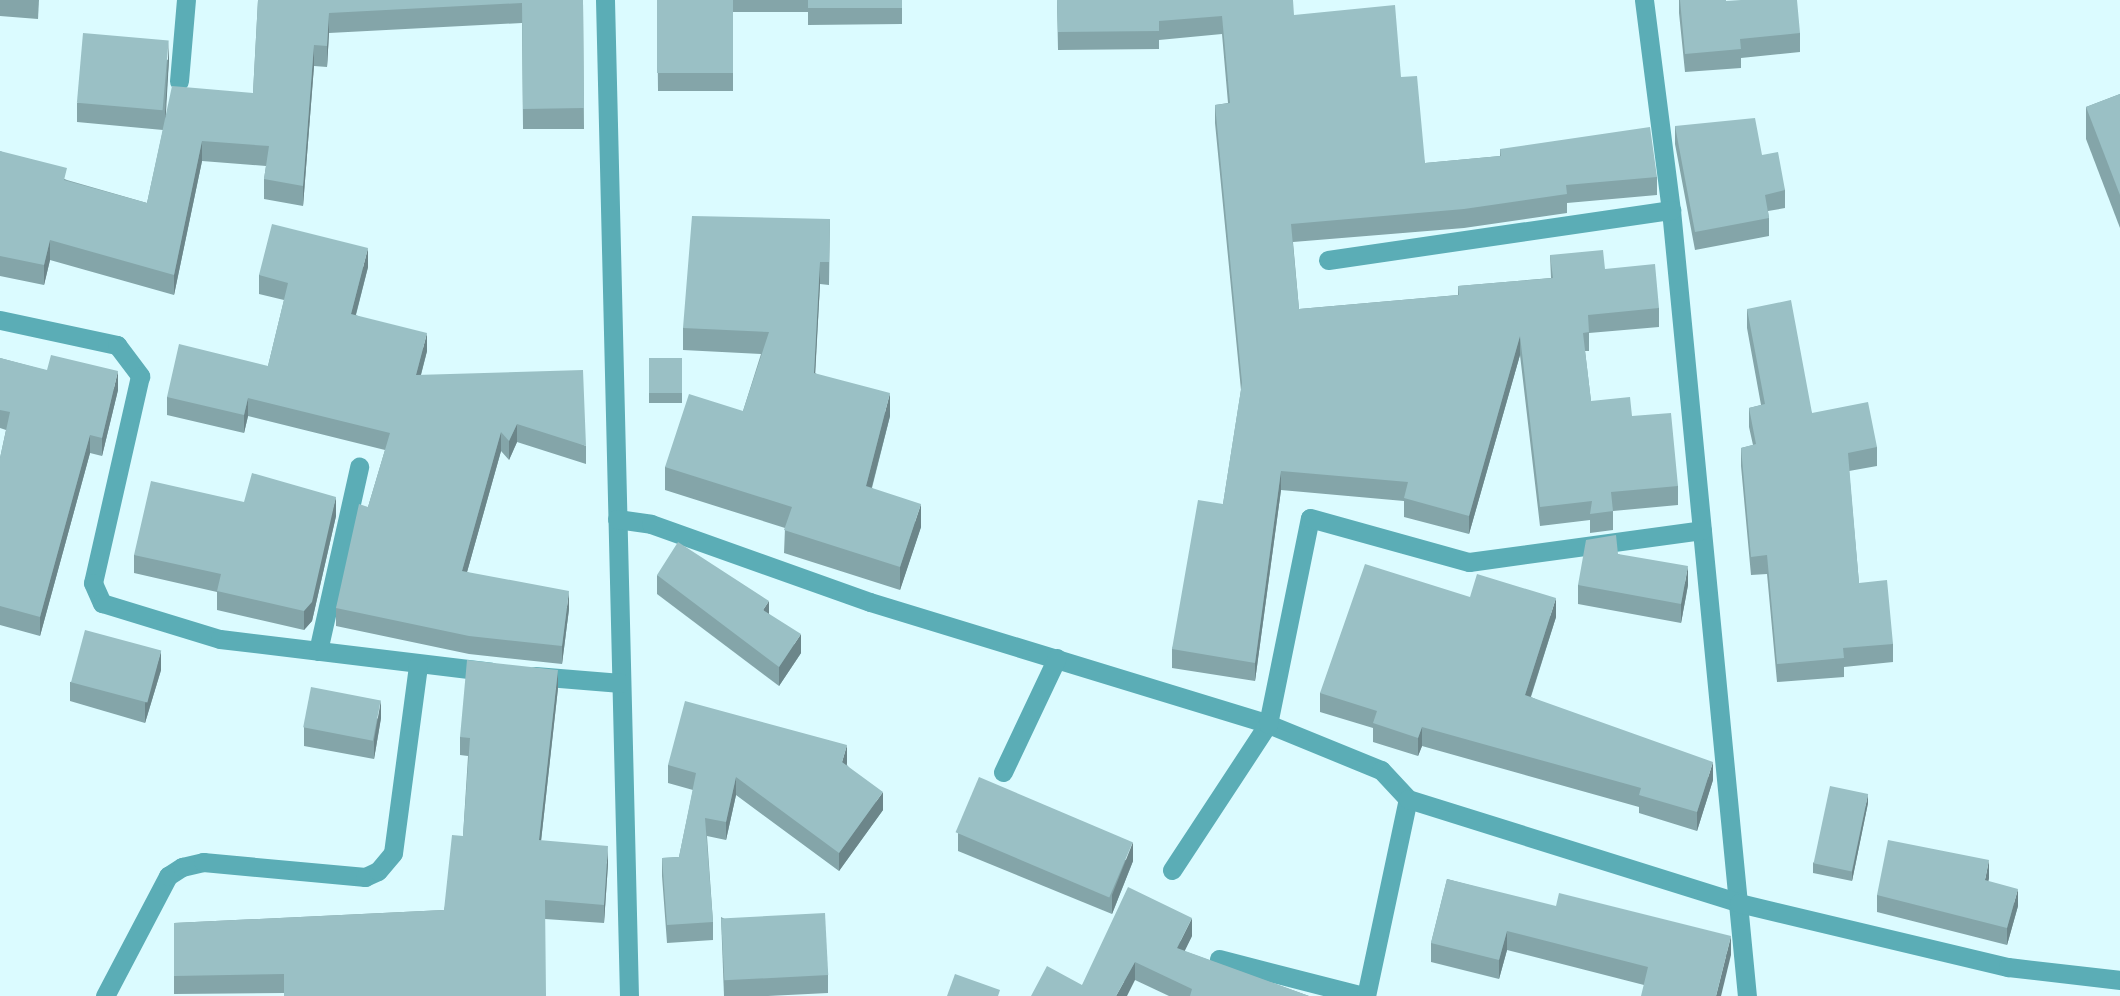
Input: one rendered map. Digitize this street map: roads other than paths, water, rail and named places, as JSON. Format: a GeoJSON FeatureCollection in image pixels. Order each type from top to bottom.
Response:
{"type":"FeatureCollection","features":[{"type":"Feature","properties":{"kind":"street"},"geometry":{"type":"LineString","coordinates":[[179,81],[186,0]]}},
{"type":"Feature","properties":{"kind":"street"},"geometry":{"type":"LineString","coordinates":[[605,0],[629,996]]}},
{"type":"Feature","properties":{"kind":"street"},"geometry":{"type":"LineString","coordinates":[[1644,0],[1671,210],[1747,996]]}},
{"type":"Feature","properties":{"kind":"street"},"geometry":{"type":"LineString","coordinates":[[1328,260],[1671,210]]}},
{"type":"Feature","properties":{"kind":"street"},"geometry":{"type":"LineString","coordinates":[[0,320],[117,345],[140,376],[93,583],[102,603],[220,639],[418,665],[621,684]]}},
{"type":"Feature","properties":{"kind":"street"},"geometry":{"type":"LineString","coordinates":[[318,651],[359,467]]}},
{"type":"Feature","properties":{"kind":"street"},"geometry":{"type":"LineString","coordinates":[[1172,870],[1268,724],[1310,518],[1469,562],[1702,530]]}},
{"type":"Feature","properties":{"kind":"street"},"geometry":{"type":"LineString","coordinates":[[617,519],[651,524],[870,602],[1268,724],[1381,770],[1408,799],[1739,902],[2008,967],[2120,980]]}},
{"type":"Feature","properties":{"kind":"street"},"geometry":{"type":"LineString","coordinates":[[1003,772],[1057,658]]}},
{"type":"Feature","properties":{"kind":"street"},"geometry":{"type":"LineString","coordinates":[[105,996],[168,876],[182,867],[203,862],[365,877],[378,871],[393,853],[418,665]]}},
{"type":"Feature","properties":{"kind":"street"},"geometry":{"type":"LineString","coordinates":[[1219,959],[1364,996],[1408,799]]}}]}
